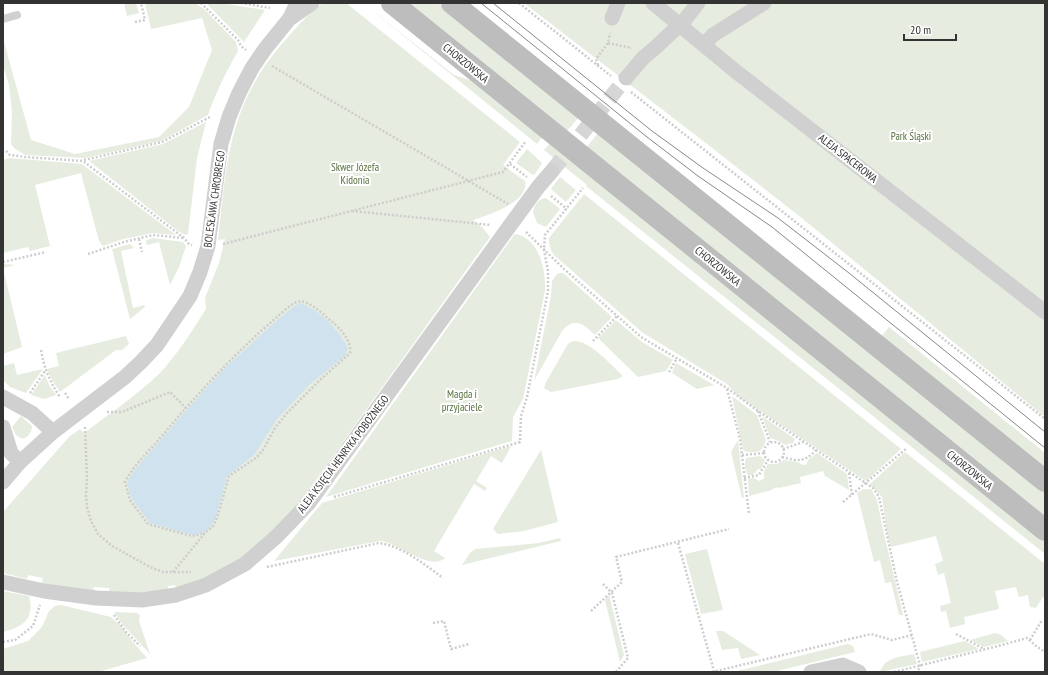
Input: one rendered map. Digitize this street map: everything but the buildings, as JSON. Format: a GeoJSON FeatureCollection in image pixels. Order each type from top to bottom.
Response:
{"type":"FeatureCollection","features":[{"type":"Feature","properties":{"kind":"main road","name":"CHORZOWSKA"},"geometry":{"type":"LineString","coordinates":[[392,3],[1045,530]]}},
{"type":"Feature","properties":{"kind":"main road"},"geometry":{"type":"LineString","coordinates":[[452,3],[1045,481]]}},
{"type":"Feature","properties":{"kind":"street","name":"BOLESŁAWA CHROBREGO"},"geometry":{"type":"LineString","coordinates":[[3,482],[20,462],[53,432],[142,362],[161,339],[190,296],[200,272],[208,246],[222,144],[229,117],[252,68],[290,18],[297,3]]}},
{"type":"Feature","properties":{"kind":"street","name":"BOLESŁAWA CHROBREGO"},"geometry":{"type":"LineString","coordinates":[[290,18],[312,3]]}},
{"type":"Feature","properties":{"kind":"street"},"geometry":{"type":"LineString","coordinates":[[612,18],[618,3]]}},
{"type":"Feature","properties":{"kind":"street","name":"ALEJA SPACEROWA"},"geometry":{"type":"LineString","coordinates":[[653,3],[741,75],[1045,312]]}},
{"type":"Feature","properties":{"kind":"street"},"geometry":{"type":"LineString","coordinates":[[624,83],[643,58],[680,26],[698,3]]}},
{"type":"Feature","properties":{"kind":"street"},"geometry":{"type":"LineString","coordinates":[[704,45],[713,35],[764,3]]}},
{"type":"Feature","properties":{"kind":"street","name":"ALEJA KSIĘCIA HENRYKA POBOŻNEGO"},"geometry":{"type":"LineString","coordinates":[[3,582],[44,591],[96,598],[142,600],[176,595],[206,585],[245,564],[276,537],[308,504],[515,219],[552,171]]}},
{"type":"Feature","properties":{"kind":"street"},"geometry":{"type":"LineString","coordinates":[[3,397],[32,413],[53,432]]}},
{"type":"Feature","properties":{"kind":"street"},"geometry":{"type":"LineString","coordinates":[[3,428],[11,452],[20,462]]}},
{"type":"Feature","properties":{"kind":"street"},"geometry":{"type":"LineString","coordinates":[[811,672],[842,665],[859,672]]}},
{"type":"Feature","properties":{"kind":"lane"},"geometry":{"type":"LineString","coordinates":[[3,19],[17,15]]}},
{"type":"Feature","properties":{"kind":"path"},"geometry":{"type":"LineString","coordinates":[[135,22],[145,20],[141,3]]}},
{"type":"Feature","properties":{"kind":"path"},"geometry":{"type":"LineString","coordinates":[[201,3],[238,40],[243,48],[251,53]]}},
{"type":"Feature","properties":{"kind":"path"},"geometry":{"type":"LineString","coordinates":[[241,3],[270,8]]}},
{"type":"Feature","properties":{"kind":"path"},"geometry":{"type":"LineString","coordinates":[[519,3],[598,66],[624,83],[1045,419]]}},
{"type":"Feature","properties":{"kind":"path"},"geometry":{"type":"LineString","coordinates":[[598,66],[596,59],[608,43],[631,48]]}},
{"type":"Feature","properties":{"kind":"path"},"geometry":{"type":"LineString","coordinates":[[266,63],[466,180],[515,219],[544,250],[641,337],[727,388],[758,411],[873,488],[879,497],[897,582],[920,665],[918,672]]}},
{"type":"Feature","properties":{"kind":"path"},"geometry":{"type":"LineString","coordinates":[[6,151],[10,155],[25,157],[83,161],[162,142],[210,117]]}},
{"type":"Feature","properties":{"kind":"path"},"geometry":{"type":"LineString","coordinates":[[221,244],[466,180],[503,172],[526,141]]}},
{"type":"Feature","properties":{"kind":"path"},"geometry":{"type":"LineString","coordinates":[[83,161],[184,238],[189,244],[194,245]]}},
{"type":"Feature","properties":{"kind":"path"},"geometry":{"type":"LineString","coordinates":[[510,164],[528,177]]}},
{"type":"Feature","properties":{"kind":"path"},"geometry":{"type":"LineString","coordinates":[[308,504],[520,442],[521,416],[527,398],[548,291],[548,271],[544,250],[545,235],[583,188]]}},
{"type":"Feature","properties":{"kind":"path"},"geometry":{"type":"LineString","coordinates":[[550,195],[567,209]]}},
{"type":"Feature","properties":{"kind":"path"},"geometry":{"type":"LineString","coordinates":[[350,210],[477,224],[515,219]]}},
{"type":"Feature","properties":{"kind":"path"},"geometry":{"type":"LineString","coordinates":[[88,254],[153,235],[184,238]]}},
{"type":"Feature","properties":{"kind":"path"},"geometry":{"type":"LineString","coordinates":[[139,239],[142,252]]}},
{"type":"Feature","properties":{"kind":"path"},"geometry":{"type":"LineString","coordinates":[[3,262],[46,252]]}},
{"type":"Feature","properties":{"kind":"path"},"geometry":{"type":"LineString","coordinates":[[173,572],[205,533],[213,526],[218,515],[229,476],[256,458],[263,450],[275,428],[287,413],[350,353],[348,340],[334,323],[310,304],[298,302],[280,314],[219,370],[133,470],[125,482],[130,500],[151,525],[192,536],[205,533]]}},
{"type":"Feature","properties":{"kind":"path"},"geometry":{"type":"LineString","coordinates":[[593,341],[617,316]]}},
{"type":"Feature","properties":{"kind":"path"},"geometry":{"type":"LineString","coordinates":[[41,350],[45,371],[60,397]]}},
{"type":"Feature","properties":{"kind":"path"},"geometry":{"type":"LineString","coordinates":[[668,372],[677,358]]}},
{"type":"Feature","properties":{"kind":"path"},"geometry":{"type":"LineString","coordinates":[[28,398],[45,371]]}},
{"type":"Feature","properties":{"kind":"path"},"geometry":{"type":"LineString","coordinates":[[727,388],[740,439],[749,514]]}},
{"type":"Feature","properties":{"kind":"path"},"geometry":{"type":"LineString","coordinates":[[107,412],[122,412],[170,392],[186,408]]}},
{"type":"Feature","properties":{"kind":"path"},"geometry":{"type":"LineString","coordinates":[[758,411],[770,442]]}},
{"type":"Feature","properties":{"kind":"path"},"geometry":{"type":"LineString","coordinates":[[84,422],[87,479],[86,495],[88,516],[94,529],[103,540],[152,568],[163,572],[197,572]]}},
{"type":"Feature","properties":{"kind":"path"},"geometry":{"type":"LineString","coordinates":[[770,442],[778,443],[783,449],[782,457]]}},
{"type":"Feature","properties":{"kind":"path"},"geometry":{"type":"LineString","coordinates":[[768,460],[764,453],[765,447],[770,442]]}},
{"type":"Feature","properties":{"kind":"path"},"geometry":{"type":"LineString","coordinates":[[783,449],[804,442]]}},
{"type":"Feature","properties":{"kind":"path"},"geometry":{"type":"LineString","coordinates":[[843,502],[907,448]]}},
{"type":"Feature","properties":{"kind":"path"},"geometry":{"type":"LineString","coordinates":[[768,460],[776,461],[782,457],[804,460],[809,458],[816,450]]}},
{"type":"Feature","properties":{"kind":"path"},"geometry":{"type":"LineString","coordinates":[[742,455],[764,453]]}},
{"type":"Feature","properties":{"kind":"path"},"geometry":{"type":"LineString","coordinates":[[744,478],[759,475],[768,460]]}},
{"type":"Feature","properties":{"kind":"path"},"geometry":{"type":"LineString","coordinates":[[849,473],[852,495]]}},
{"type":"Feature","properties":{"kind":"path"},"geometry":{"type":"LineString","coordinates":[[591,611],[622,582],[616,557],[730,529]]}},
{"type":"Feature","properties":{"kind":"path"},"geometry":{"type":"LineString","coordinates":[[264,567],[379,543],[392,546],[418,560],[443,578]]}},
{"type":"Feature","properties":{"kind":"path"},"geometry":{"type":"LineString","coordinates":[[678,543],[713,672],[871,634],[892,640],[912,635]]}},
{"type":"Feature","properties":{"kind":"path"},"geometry":{"type":"LineString","coordinates":[[604,584],[611,592],[628,658],[616,672]]}},
{"type":"Feature","properties":{"kind":"path"},"geometry":{"type":"LineString","coordinates":[[3,642],[15,640],[33,626],[44,591]]}},
{"type":"Feature","properties":{"kind":"path"},"geometry":{"type":"LineString","coordinates":[[96,598],[115,616],[126,632],[140,646]]}},
{"type":"Feature","properties":{"kind":"path"},"geometry":{"type":"LineString","coordinates":[[1030,640],[1042,620]]}},
{"type":"Feature","properties":{"kind":"path"},"geometry":{"type":"LineString","coordinates":[[433,623],[444,621],[451,649],[470,644]]}},
{"type":"Feature","properties":{"kind":"path"},"geometry":{"type":"LineString","coordinates":[[956,634],[984,649]]}},
{"type":"Feature","properties":{"kind":"path"},"geometry":{"type":"LineString","coordinates":[[894,672],[1027,638],[1045,652]]}},
{"type":"Feature","properties":{"kind":"green space"},"geometry":{"type":"Polygon","coordinates":[[[124,3],[136,3],[139,13],[127,16],[124,3]]]}},
{"type":"Feature","properties":{"kind":"green space"},"geometry":{"type":"Polygon","coordinates":[[[145,3],[195,3],[204,9],[236,42],[238,51],[214,98],[208,115],[161,141],[85,158],[25,155],[14,148],[11,144],[12,111],[9,85],[3,65],[3,38],[31,140],[75,154],[159,137],[189,107],[212,50],[202,18],[151,29],[145,3]]]}},
{"type":"Feature","properties":{"kind":"green space"},"geometry":{"type":"Polygon","coordinates":[[[206,3],[220,3],[265,10],[244,42],[206,3]]]}},
{"type":"Feature","properties":{"kind":"green space","name":"Skwer Józefa Kidonia"},"geometry":{"type":"Polygon","coordinates":[[[323,3],[346,3],[520,142],[503,165],[525,181],[525,188],[515,201],[497,211],[473,220],[483,228],[490,237],[292,513],[257,547],[220,572],[176,589],[175,585],[168,586],[168,590],[142,593],[109,592],[109,588],[94,587],[93,591],[70,589],[42,583],[43,578],[28,575],[27,579],[3,573],[3,512],[69,437],[80,429],[84,433],[132,397],[166,367],[206,309],[205,298],[219,263],[225,239],[218,240],[225,178],[234,132],[243,106],[259,74],[273,55],[304,19],[323,3]]]}},
{"type":"Feature","properties":{"kind":"green space"},"geometry":{"type":"Polygon","coordinates":[[[363,3],[454,75],[473,81],[542,137],[537,144],[363,3]]]}},
{"type":"Feature","properties":{"kind":"green space"},"geometry":{"type":"Polygon","coordinates":[[[407,3],[438,3],[579,117],[567,131],[407,3]]]}},
{"type":"Feature","properties":{"kind":"green space","name":"Park Śląski"},"geometry":{"type":"Polygon","coordinates":[[[524,3],[1045,3],[1045,417],[798,215],[524,3]]]}},
{"type":"Feature","properties":{"kind":"green space"},"geometry":{"type":"Polygon","coordinates":[[[206,122],[197,158],[188,234],[185,235],[89,161],[163,144],[206,122]]]}},
{"type":"Feature","properties":{"kind":"green space"},"geometry":{"type":"Polygon","coordinates":[[[598,133],[1045,493],[1045,517],[586,148],[598,133]]]}},
{"type":"Feature","properties":{"kind":"green space"},"geometry":{"type":"Polygon","coordinates":[[[550,143],[1045,542],[1045,554],[586,186],[587,185],[544,150],[550,143]]]}},
{"type":"Feature","properties":{"kind":"green space"},"geometry":{"type":"Polygon","coordinates":[[[527,149],[542,163],[533,175],[516,163],[527,149]]]}},
{"type":"Feature","properties":{"kind":"green space"},"geometry":{"type":"Polygon","coordinates":[[[9,158],[82,164],[176,235],[153,233],[123,239],[103,246],[99,241],[81,173],[35,185],[50,246],[30,251],[28,247],[3,253],[3,174],[4,160],[9,158]]]}},
{"type":"Feature","properties":{"kind":"green space"},"geometry":{"type":"Polygon","coordinates":[[[560,177],[576,190],[566,202],[551,189],[560,177]]]}},
{"type":"Feature","properties":{"kind":"green space"},"geometry":{"type":"Polygon","coordinates":[[[584,194],[901,449],[866,481],[739,397],[727,384],[643,333],[555,256],[551,250],[549,238],[584,194]]]}},
{"type":"Feature","properties":{"kind":"green space"},"geometry":{"type":"Polygon","coordinates":[[[546,198],[560,209],[546,227],[537,223],[533,212],[537,202],[546,198]]]}},
{"type":"Feature","properties":{"kind":"green space","name":"Magda i przyjaciele"},"geometry":{"type":"Polygon","coordinates":[[[516,234],[531,242],[536,249],[543,265],[545,291],[523,399],[513,417],[512,441],[326,497],[514,235],[516,234]]]}},
{"type":"Feature","properties":{"kind":"green space"},"geometry":{"type":"Polygon","coordinates":[[[153,238],[183,242],[186,246],[179,267],[170,285],[159,242],[147,245],[146,240],[153,238]]]}},
{"type":"Feature","properties":{"kind":"green space"},"geometry":{"type":"Polygon","coordinates":[[[130,244],[134,248],[121,251],[133,308],[144,305],[145,307],[130,319],[112,249],[130,244]]]}},
{"type":"Feature","properties":{"kind":"green space"},"geometry":{"type":"Polygon","coordinates":[[[3,264],[15,265],[3,268],[3,264]]]}},
{"type":"Feature","properties":{"kind":"green space"},"geometry":{"type":"Polygon","coordinates":[[[3,268],[22,347],[3,354],[3,268]]]}},
{"type":"Feature","properties":{"kind":"green space"},"geometry":{"type":"Polygon","coordinates":[[[563,273],[612,317],[595,335],[579,323],[567,326],[562,331],[534,381],[551,296],[552,281],[557,274],[563,273]]]}},
{"type":"Feature","properties":{"kind":"green space"},"geometry":{"type":"Polygon","coordinates":[[[616,320],[642,342],[673,360],[666,371],[638,377],[598,338],[616,320]]]}},
{"type":"Feature","properties":{"kind":"green space"},"geometry":{"type":"Polygon","coordinates":[[[889,327],[1045,453],[1045,469],[881,337],[889,327]]]}},
{"type":"Feature","properties":{"kind":"green space"},"geometry":{"type":"Polygon","coordinates":[[[126,336],[129,344],[122,350],[116,350],[60,392],[47,369],[59,366],[56,353],[126,336]]]}},
{"type":"Feature","properties":{"kind":"green space"},"geometry":{"type":"Polygon","coordinates":[[[573,341],[586,344],[623,376],[618,379],[551,392],[544,388],[568,344],[573,341]]]}},
{"type":"Feature","properties":{"kind":"green space"},"geometry":{"type":"Polygon","coordinates":[[[14,363],[17,375],[43,369],[26,393],[10,387],[3,380],[3,366],[14,363]]]}},
{"type":"Feature","properties":{"kind":"green space"},"geometry":{"type":"Polygon","coordinates":[[[676,363],[714,385],[697,389],[672,373],[676,363]]]}},
{"type":"Feature","properties":{"kind":"green space"},"geometry":{"type":"Polygon","coordinates":[[[45,375],[49,385],[56,395],[44,399],[31,395],[45,375]]]}},
{"type":"Feature","properties":{"kind":"green space"},"geometry":{"type":"Polygon","coordinates":[[[732,396],[757,415],[766,440],[761,450],[749,452],[743,450],[732,396]]]}},
{"type":"Feature","properties":{"kind":"green space"},"geometry":{"type":"Polygon","coordinates":[[[21,416],[32,426],[31,432],[25,438],[20,438],[17,436],[12,427],[21,416]]]}},
{"type":"Feature","properties":{"kind":"green space"},"geometry":{"type":"Polygon","coordinates":[[[762,416],[795,439],[793,443],[785,445],[770,438],[762,416]]]}},
{"type":"Feature","properties":{"kind":"green space"},"geometry":{"type":"Polygon","coordinates":[[[738,440],[744,498],[742,498],[731,452],[738,440]]]}},
{"type":"Feature","properties":{"kind":"green space"},"geometry":{"type":"Polygon","coordinates":[[[511,446],[502,463],[491,456],[476,481],[487,488],[485,491],[474,484],[434,551],[445,558],[439,561],[422,559],[395,546],[380,541],[274,561],[322,503],[511,446]]]}},
{"type":"Feature","properties":{"kind":"green space"},"geometry":{"type":"Polygon","coordinates":[[[541,450],[558,522],[524,531],[498,534],[493,529],[541,450]]]}},
{"type":"Feature","properties":{"kind":"green space"},"geometry":{"type":"Polygon","coordinates":[[[905,452],[1045,564],[1045,598],[1043,597],[1036,608],[1030,607],[1028,595],[1019,597],[1016,587],[995,591],[999,609],[964,617],[965,624],[950,628],[946,611],[941,612],[940,606],[951,603],[944,573],[938,575],[935,564],[943,561],[936,536],[891,547],[887,533],[882,497],[870,484],[905,452]]]}},
{"type":"Feature","properties":{"kind":"green space"},"geometry":{"type":"Polygon","coordinates":[[[817,453],[847,474],[849,490],[825,476],[823,471],[800,477],[801,483],[779,487],[749,496],[748,479],[753,478],[760,481],[764,478],[764,471],[768,464],[777,464],[784,460],[806,465],[809,459],[817,453]]]}},
{"type":"Feature","properties":{"kind":"green space"},"geometry":{"type":"Polygon","coordinates":[[[760,456],[765,460],[761,469],[758,469],[753,475],[748,475],[745,467],[746,458],[760,456]]]}},
{"type":"Feature","properties":{"kind":"green space"},"geometry":{"type":"Polygon","coordinates":[[[863,489],[871,489],[877,500],[903,615],[899,615],[891,582],[885,583],[880,560],[874,562],[857,493],[863,489]]]}},
{"type":"Feature","properties":{"kind":"green space"},"geometry":{"type":"Polygon","coordinates":[[[560,538],[561,541],[462,565],[470,553],[475,549],[539,543],[560,538]]]}},
{"type":"Feature","properties":{"kind":"green space"},"geometry":{"type":"Polygon","coordinates":[[[707,549],[723,610],[701,614],[685,554],[707,549]]]}},
{"type":"Feature","properties":{"kind":"green space"},"geometry":{"type":"Polygon","coordinates":[[[3,591],[29,596],[30,611],[26,621],[16,628],[3,632],[3,591]]]}},
{"type":"Feature","properties":{"kind":"green space"},"geometry":{"type":"Polygon","coordinates":[[[609,595],[624,655],[620,662],[605,600],[609,595]]]}},
{"type":"Feature","properties":{"kind":"green space"},"geometry":{"type":"Polygon","coordinates":[[[61,605],[111,617],[121,626],[147,658],[98,672],[3,672],[3,649],[28,641],[42,627],[49,611],[55,606],[61,605]]]}},
{"type":"Feature","properties":{"kind":"green space"},"geometry":{"type":"Polygon","coordinates":[[[114,612],[137,613],[140,615],[139,621],[150,654],[123,625],[114,612]]]}},
{"type":"Feature","properties":{"kind":"green space"},"geometry":{"type":"Polygon","coordinates":[[[716,631],[723,631],[760,655],[741,659],[738,648],[722,650],[716,631]]]}},
{"type":"Feature","properties":{"kind":"green space"},"geometry":{"type":"Polygon","coordinates":[[[995,633],[1001,635],[1008,641],[984,647],[970,640],[995,633]]]}},
{"type":"Feature","properties":{"kind":"green space"},"geometry":{"type":"Polygon","coordinates":[[[965,641],[979,649],[922,662],[920,652],[965,641]]]}},
{"type":"Feature","properties":{"kind":"green space"},"geometry":{"type":"Polygon","coordinates":[[[848,644],[853,646],[855,652],[773,672],[733,672],[848,644]]]}},
{"type":"Feature","properties":{"kind":"green space"},"geometry":{"type":"Polygon","coordinates":[[[914,654],[917,664],[880,672],[885,663],[894,658],[914,654]]]}},
{"type":"Feature","properties":{"kind":"water"},"geometry":{"type":"Polygon","coordinates":[[[300,303],[321,315],[340,335],[348,349],[345,356],[310,384],[277,419],[254,455],[227,476],[216,517],[211,526],[204,532],[194,535],[150,523],[132,499],[127,483],[133,472],[226,367],[275,322],[300,303]]]}},
{"type":"Feature","properties":{"kind":"tunnel"},"geometry":{"type":"LineString","coordinates":[[552,171],[626,78]]}},
{"type":"Feature","properties":{"kind":"tram line"},"geometry":{"type":"LineString","coordinates":[[481,3],[647,137],[698,176],[772,227],[1045,448]]}},
{"type":"Feature","properties":{"kind":"tram line"},"geometry":{"type":"LineString","coordinates":[[493,3],[652,131],[703,168],[778,218],[849,273],[1045,432]]}}]}
